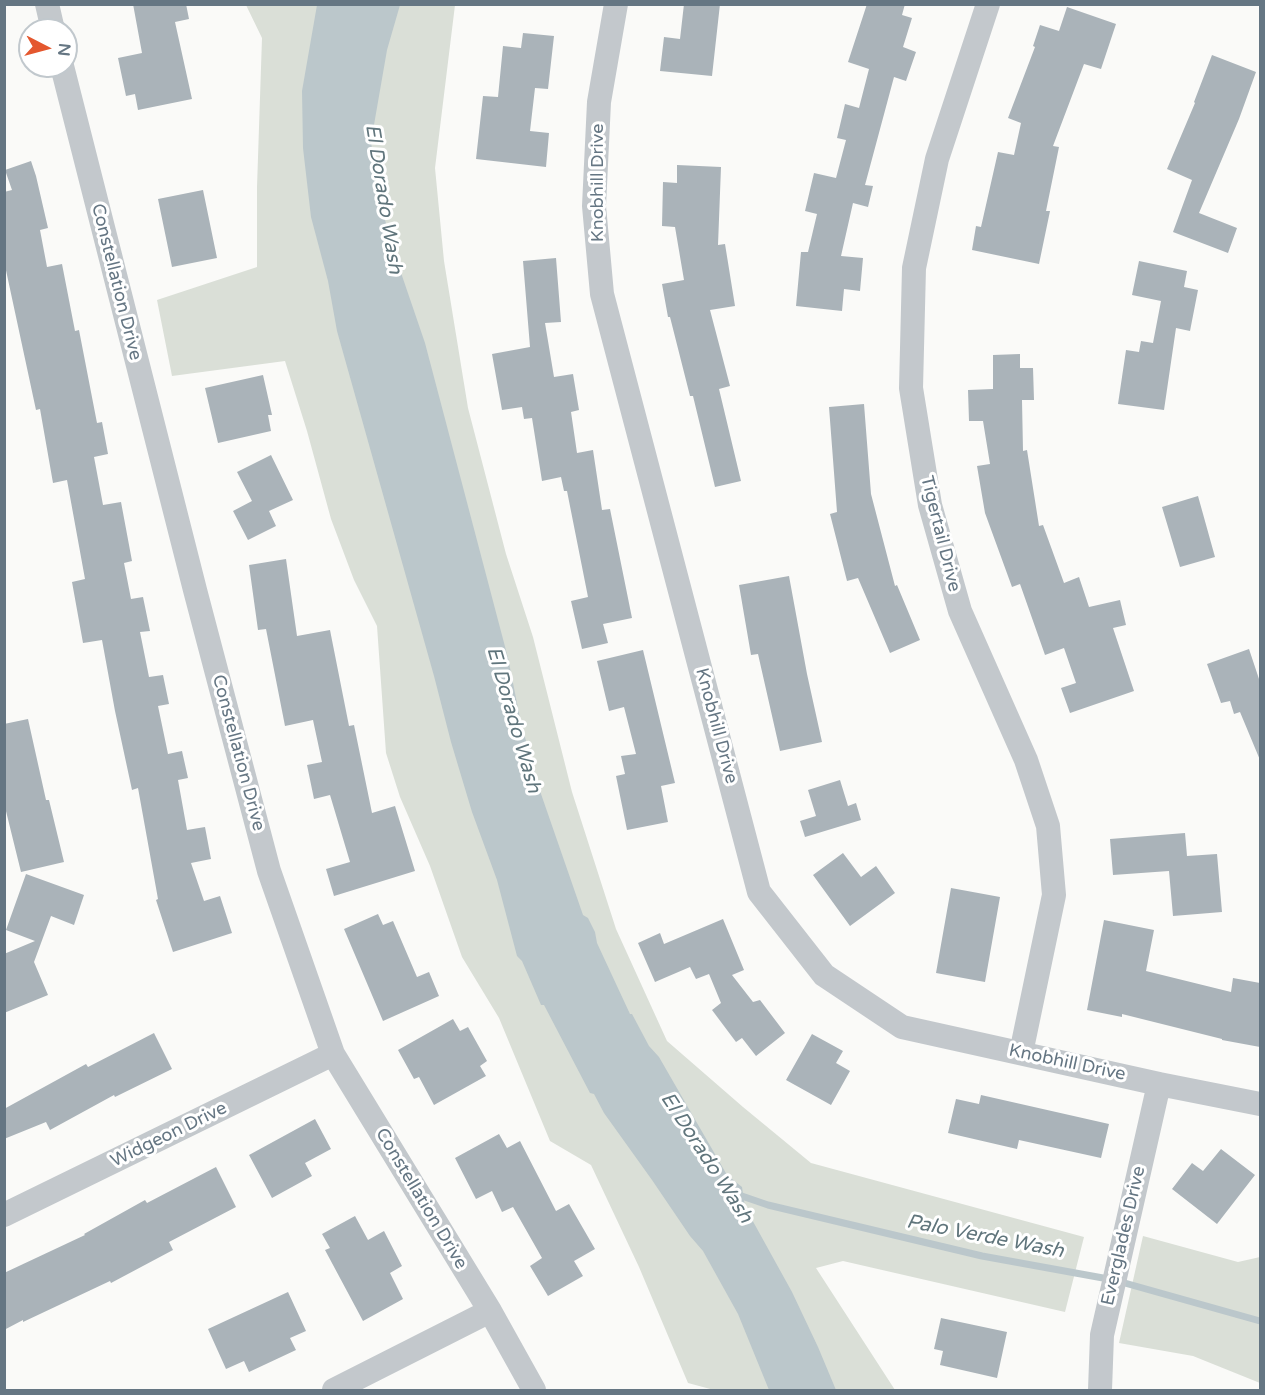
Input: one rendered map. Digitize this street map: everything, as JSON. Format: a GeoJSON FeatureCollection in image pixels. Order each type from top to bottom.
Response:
{"type":"FeatureCollection","features":[{"type":"Feature","properties":{"kind":"street","name":"Knobhill Drive"},"geometry":{"type":"LineString","coordinates":[[616,4],[599,102],[594,206],[602,294],[759,892],[824,975],[902,1027],[1260,1104]]}},
{"type":"Feature","properties":{"kind":"street","name":"Tigertail Drive"},"geometry":{"type":"LineString","coordinates":[[988,4],[937,159],[914,268],[911,388],[930,505],[960,611],[1026,760],[1048,826],[1054,895],[1021,1053]]}},
{"type":"Feature","properties":{"kind":"street","name":"Constellation Drive"},"geometry":{"type":"LineString","coordinates":[[65,78],[269,871],[333,1054],[490,1311],[534,1390]]}},
{"type":"Feature","properties":{"kind":"street","name":"Widgeon Drive"},"geometry":{"type":"LineString","coordinates":[[4,1215],[333,1054]]}},
{"type":"Feature","properties":{"kind":"street","name":"Everglades Drive"},"geometry":{"type":"LineString","coordinates":[[1100,1390],[1102,1335],[1159,1084]]}},
{"type":"Feature","properties":{"kind":"street"},"geometry":{"type":"LineString","coordinates":[[333,1390],[490,1311]]}},
{"type":"Feature","properties":{"kind":"shaded area"},"geometry":{"type":"Polygon","coordinates":[[[246,5],[455,5],[435,168],[444,261],[468,408],[506,554],[533,637],[572,792],[616,929],[667,1041],[811,1163],[1084,1237],[1065,1312],[843,1261],[816,1268],[895,1390],[714,1390],[688,1383],[639,1267],[591,1165],[550,1141],[499,1018],[462,957],[430,866],[400,797],[386,753],[377,626],[354,580],[331,519],[285,361],[172,376],[157,300],[257,267],[262,38],[246,5]]]}},
{"type":"Feature","properties":{"kind":"shaded area"},"geometry":{"type":"Polygon","coordinates":[[[1143,1236],[1238,1262],[1260,1257],[1260,1383],[1193,1356],[1119,1343],[1143,1236]]]}},
{"type":"Feature","properties":{"kind":"water","name":"El Dorado Wash"},"geometry":{"type":"Polygon","coordinates":[[[317,5],[400,5],[387,50],[371,142],[380,203],[425,343],[508,658],[521,723],[540,791],[583,915],[588,918],[595,932],[597,943],[630,1014],[649,1046],[659,1057],[727,1175],[742,1187],[745,1207],[792,1292],[836,1390],[769,1390],[738,1314],[703,1251],[690,1236],[604,1113],[594,1094],[590,1093],[544,1005],[541,1005],[522,961],[517,956],[497,880],[472,812],[451,742],[337,331],[328,281],[311,217],[303,148],[302,91],[317,5]]]}},
{"type":"Feature","properties":{"kind":"building"},"geometry":{"type":"Polygon","coordinates":[[[133,4],[186,4],[189,19],[175,22],[192,99],[138,110],[135,94],[126,96],[118,58],[142,53],[133,4]]]}},
{"type":"Feature","properties":{"kind":"building"},"geometry":{"type":"Polygon","coordinates":[[[684,4],[720,4],[712,76],[660,71],[664,37],[680,39],[684,4]]]}},
{"type":"Feature","properties":{"kind":"building"},"geometry":{"type":"Polygon","coordinates":[[[867,4],[905,4],[902,15],[912,18],[903,47],[916,52],[906,81],[894,77],[865,185],[873,186],[868,207],[853,203],[841,256],[863,258],[860,291],[844,289],[842,311],[796,306],[801,252],[808,252],[817,214],[805,211],[814,173],[836,178],[846,140],[837,138],[845,104],[859,108],[869,69],[848,62],[867,4]]]}},
{"type":"Feature","properties":{"kind":"building"},"geometry":{"type":"Polygon","coordinates":[[[1067,7],[1116,24],[1101,69],[1084,64],[1053,146],[1059,147],[1046,211],[1050,211],[1039,264],[972,250],[976,226],[981,227],[998,152],[1014,155],[1021,123],[1008,118],[1035,47],[1033,46],[1040,25],[1059,31],[1067,7]]]}},
{"type":"Feature","properties":{"kind":"building"},"geometry":{"type":"Polygon","coordinates":[[[523,33],[554,36],[548,89],[535,88],[530,131],[549,133],[546,167],[476,159],[483,96],[498,97],[503,46],[521,48],[523,33]]]}},
{"type":"Feature","properties":{"kind":"building"},"geometry":{"type":"Polygon","coordinates":[[[1212,55],[1256,72],[1239,119],[1199,213],[1237,228],[1228,253],[1173,232],[1192,180],[1167,169],[1195,103],[1212,55]]]}},
{"type":"Feature","properties":{"kind":"building"},"geometry":{"type":"Polygon","coordinates":[[[31,161],[48,228],[40,230],[47,267],[62,264],[75,331],[79,330],[97,423],[102,422],[108,454],[94,457],[103,505],[121,502],[132,561],[124,563],[131,599],[143,597],[150,631],[140,632],[149,677],[163,675],[169,704],[158,706],[168,754],[182,751],[188,778],[178,780],[187,830],[205,827],[211,859],[191,863],[204,901],[220,896],[232,933],[173,952],[156,900],[158,899],[138,788],[132,790],[102,640],[83,643],[72,582],[85,579],[67,480],[53,483],[40,409],[36,410],[4,261],[4,192],[12,190],[5,170],[31,161]]]}},
{"type":"Feature","properties":{"kind":"building"},"geometry":{"type":"Polygon","coordinates":[[[677,165],[721,167],[718,245],[725,244],[735,306],[710,310],[730,386],[719,389],[741,481],[715,487],[693,396],[690,396],[670,317],[668,317],[662,284],[684,280],[675,227],[662,226],[663,182],[677,183],[677,165]]]}},
{"type":"Feature","properties":{"kind":"building"},"geometry":{"type":"Polygon","coordinates":[[[203,190],[217,258],[172,267],[158,199],[203,190]]]}},
{"type":"Feature","properties":{"kind":"building"},"geometry":{"type":"Polygon","coordinates":[[[556,258],[561,322],[545,323],[554,377],[573,374],[579,410],[571,412],[577,453],[593,450],[602,510],[610,509],[632,618],[603,624],[608,643],[582,649],[571,601],[588,597],[567,491],[564,491],[561,477],[542,481],[532,418],[524,419],[522,407],[502,410],[492,354],[530,347],[523,261],[556,258]]]}},
{"type":"Feature","properties":{"kind":"building"},"geometry":{"type":"Polygon","coordinates":[[[1139,261],[1187,271],[1184,287],[1198,290],[1190,331],[1176,328],[1164,410],[1118,404],[1126,350],[1139,352],[1141,341],[1153,343],[1161,301],[1132,295],[1139,261]]]}},
{"type":"Feature","properties":{"kind":"building"},"geometry":{"type":"Polygon","coordinates":[[[1020,354],[1020,368],[1033,368],[1034,400],[1022,400],[1023,451],[1027,450],[1039,526],[1043,525],[1064,583],[1079,577],[1089,607],[1120,600],[1126,625],[1113,628],[1134,691],[1070,713],[1061,688],[1076,683],[1064,648],[1045,655],[1020,584],[1012,587],[985,513],[977,466],[990,464],[983,421],[969,421],[968,390],[993,389],[993,355],[1020,354]]]}},
{"type":"Feature","properties":{"kind":"building"},"geometry":{"type":"Polygon","coordinates":[[[263,375],[272,415],[268,415],[271,431],[218,443],[205,388],[263,375]]]}},
{"type":"Feature","properties":{"kind":"building"},"geometry":{"type":"Polygon","coordinates":[[[864,404],[871,494],[895,586],[897,585],[920,640],[890,653],[858,578],[847,581],[830,514],[837,512],[829,407],[864,404]]]}},
{"type":"Feature","properties":{"kind":"building"},"geometry":{"type":"Polygon","coordinates":[[[271,455],[293,500],[269,511],[276,526],[248,540],[233,511],[252,501],[237,472],[271,455]]]}},
{"type":"Feature","properties":{"kind":"building"},"geometry":{"type":"Polygon","coordinates":[[[1198,496],[1215,557],[1180,567],[1162,507],[1198,496]]]}},
{"type":"Feature","properties":{"kind":"building"},"geometry":{"type":"Polygon","coordinates":[[[286,559],[297,636],[330,630],[349,726],[354,725],[372,813],[395,806],[415,871],[334,896],[326,869],[350,862],[330,795],[314,799],[307,765],[322,762],[313,720],[285,726],[266,629],[258,630],[249,565],[286,559]]]}},
{"type":"Feature","properties":{"kind":"building"},"geometry":{"type":"Polygon","coordinates":[[[789,576],[822,742],[780,751],[758,654],[751,655],[739,585],[789,576]]]}},
{"type":"Feature","properties":{"kind":"building"},"geometry":{"type":"Polygon","coordinates":[[[1249,649],[1260,682],[1260,760],[1240,712],[1234,714],[1230,701],[1221,703],[1207,664],[1249,649]]]}},
{"type":"Feature","properties":{"kind":"building"},"geometry":{"type":"Polygon","coordinates":[[[643,650],[675,783],[661,786],[668,822],[627,830],[616,776],[625,774],[621,756],[636,754],[624,707],[609,711],[597,661],[643,650]]]}},
{"type":"Feature","properties":{"kind":"building"},"geometry":{"type":"Polygon","coordinates":[[[28,719],[46,800],[49,800],[64,862],[21,872],[4,803],[4,724],[28,719]]]}},
{"type":"Feature","properties":{"kind":"building"},"geometry":{"type":"Polygon","coordinates":[[[840,780],[848,806],[856,803],[861,820],[805,837],[800,821],[816,816],[808,790],[840,780]]]}},
{"type":"Feature","properties":{"kind":"building"},"geometry":{"type":"Polygon","coordinates":[[[1185,833],[1187,856],[1217,854],[1222,912],[1173,916],[1169,871],[1113,875],[1110,839],[1185,833]]]}},
{"type":"Feature","properties":{"kind":"building"},"geometry":{"type":"Polygon","coordinates":[[[843,853],[861,877],[876,866],[895,893],[850,926],[813,875],[843,853]]]}},
{"type":"Feature","properties":{"kind":"building"},"geometry":{"type":"Polygon","coordinates":[[[26,874],[84,895],[74,925],[51,916],[34,962],[48,995],[4,1013],[4,954],[35,941],[6,930],[26,874]]]}},
{"type":"Feature","properties":{"kind":"building"},"geometry":{"type":"Polygon","coordinates":[[[951,888],[1000,897],[985,982],[936,973],[951,888]]]}},
{"type":"Feature","properties":{"kind":"building"},"geometry":{"type":"Polygon","coordinates":[[[378,914],[383,925],[393,921],[417,977],[429,972],[439,996],[383,1021],[344,929],[378,914]]]}},
{"type":"Feature","properties":{"kind":"building"},"geometry":{"type":"Polygon","coordinates":[[[723,919],[744,970],[732,975],[753,1002],[760,1000],[785,1033],[756,1056],[742,1038],[736,1042],[712,1010],[721,1003],[709,974],[696,979],[690,967],[655,982],[638,943],[660,933],[664,944],[723,919]]]}},
{"type":"Feature","properties":{"kind":"building"},"geometry":{"type":"Polygon","coordinates":[[[1104,920],[1154,930],[1146,971],[1231,992],[1233,978],[1260,983],[1260,1047],[1222,1040],[1122,1014],[1122,1017],[1087,1010],[1104,920]]]}},
{"type":"Feature","properties":{"kind":"building"},"geometry":{"type":"Polygon","coordinates":[[[453,1019],[460,1031],[468,1027],[487,1061],[480,1066],[486,1076],[434,1105],[419,1077],[414,1079],[398,1050],[453,1019]]]}},
{"type":"Feature","properties":{"kind":"building"},"geometry":{"type":"Polygon","coordinates":[[[154,1033],[172,1069],[115,1097],[114,1095],[50,1130],[46,1122],[4,1139],[4,1109],[86,1064],[88,1067],[154,1033]]]}},
{"type":"Feature","properties":{"kind":"building"},"geometry":{"type":"Polygon","coordinates":[[[812,1034],[843,1051],[836,1063],[850,1071],[831,1105],[786,1080],[812,1034]]]}},
{"type":"Feature","properties":{"kind":"building"},"geometry":{"type":"Polygon","coordinates":[[[981,1095],[1109,1124],[1101,1158],[1019,1140],[1017,1149],[948,1133],[956,1099],[979,1104],[981,1095]]]}},
{"type":"Feature","properties":{"kind":"building"},"geometry":{"type":"Polygon","coordinates":[[[315,1119],[331,1149],[305,1163],[312,1176],[272,1198],[249,1155],[315,1119]]]}},
{"type":"Feature","properties":{"kind":"building"},"geometry":{"type":"Polygon","coordinates":[[[499,1134],[507,1148],[520,1141],[556,1211],[569,1204],[595,1249],[574,1261],[583,1276],[548,1296],[530,1266],[542,1258],[513,1207],[502,1212],[492,1191],[476,1199],[455,1158],[499,1134]]]}},
{"type":"Feature","properties":{"kind":"building"},"geometry":{"type":"Polygon","coordinates":[[[1221,1149],[1255,1175],[1217,1224],[1172,1189],[1192,1163],[1203,1171],[1221,1149]]]}},
{"type":"Feature","properties":{"kind":"building"},"geometry":{"type":"Polygon","coordinates":[[[216,1167],[236,1207],[169,1242],[173,1250],[111,1283],[110,1281],[4,1330],[4,1273],[85,1235],[145,1200],[147,1203],[216,1167]]]}},
{"type":"Feature","properties":{"kind":"building"},"geometry":{"type":"Polygon","coordinates":[[[355,1216],[368,1240],[384,1231],[402,1266],[390,1273],[403,1299],[363,1321],[325,1250],[330,1248],[322,1234],[355,1216]]]}},
{"type":"Feature","properties":{"kind":"building"},"geometry":{"type":"Polygon","coordinates":[[[288,1292],[306,1331],[290,1338],[296,1350],[249,1372],[244,1361],[226,1369],[208,1329],[288,1292]]]}},
{"type":"Feature","properties":{"kind":"building"},"geometry":{"type":"Polygon","coordinates":[[[941,1318],[1007,1332],[997,1378],[940,1365],[943,1351],[934,1349],[941,1318]]]}},
{"type":"Feature","properties":{"kind":"waterway","name":"Palo Verde Wash"},"geometry":{"type":"LineString","coordinates":[[736,1194],[768,1205],[982,1256],[1114,1280],[1260,1321]]}}]}
